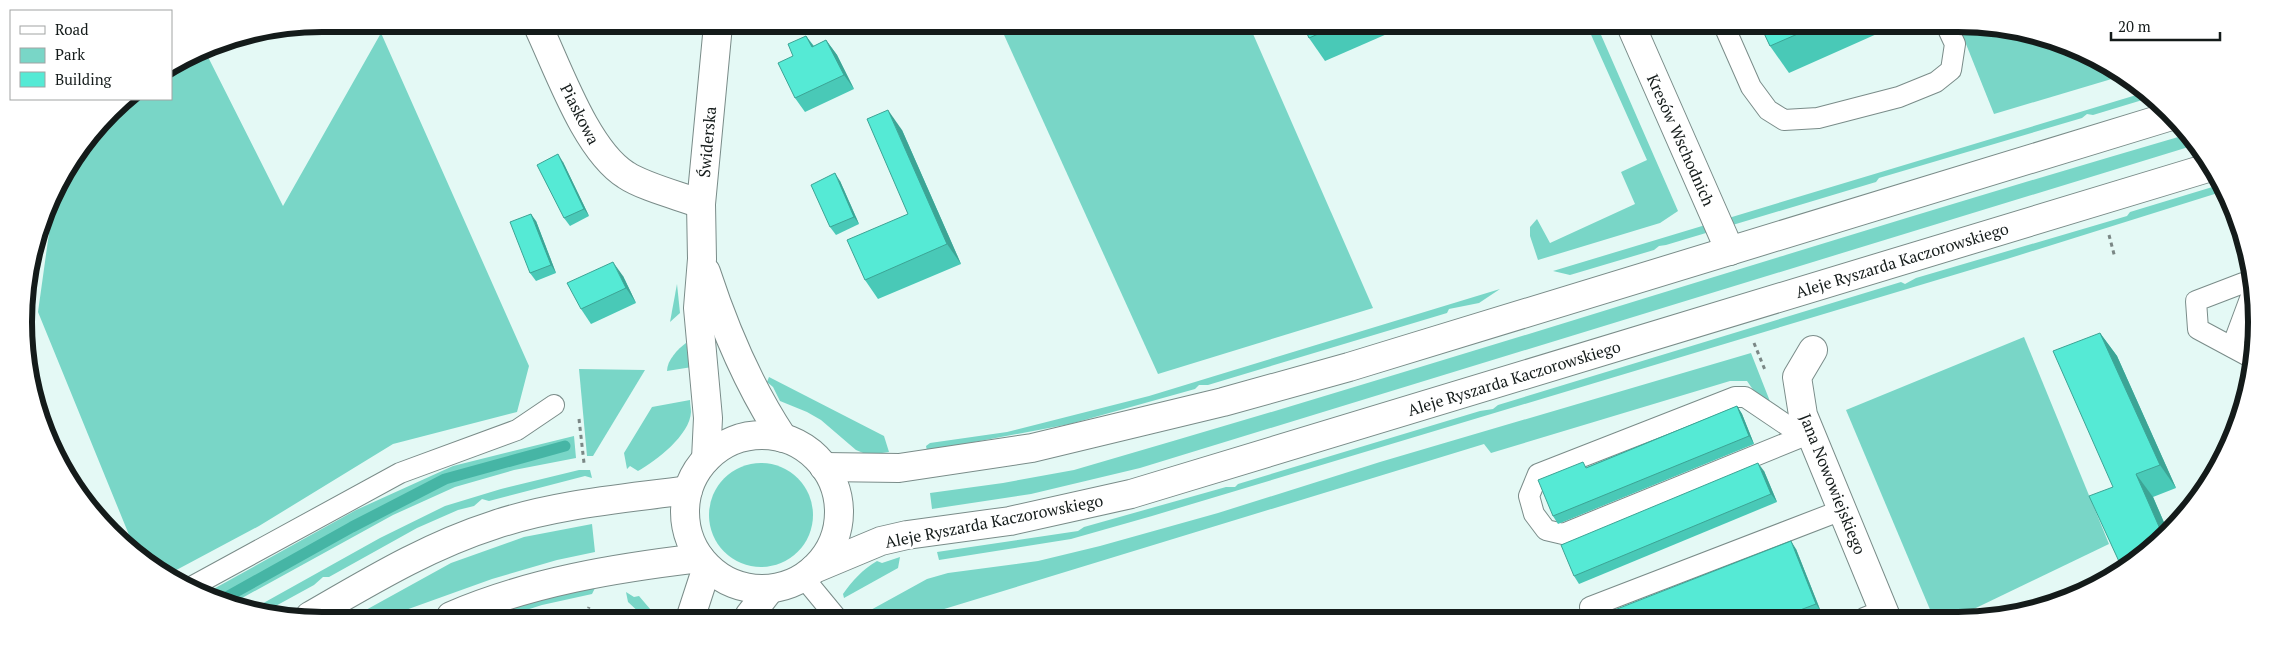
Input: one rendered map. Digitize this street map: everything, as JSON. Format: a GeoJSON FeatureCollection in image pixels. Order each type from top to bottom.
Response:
{"type":"FeatureCollection","features":[{"type":"Feature","properties":{"kind":"main road","name":"Piaskowa"},"geometry":{"type":"LineString","coordinates":[[541,32],[592,142],[608,162],[627,176],[701,204]]}},
{"type":"Feature","properties":{"kind":"main road","name":"Świderska"},"geometry":{"type":"LineString","coordinates":[[706,459],[708,418],[698,308],[702,259],[701,204],[717,32]]}},
{"type":"Feature","properties":{"kind":"main road","name":"Kresów Wschodnich"},"geometry":{"type":"LineString","coordinates":[[1634,32],[1730,251]]}},
{"type":"Feature","properties":{"kind":"main road"},"geometry":{"type":"LineString","coordinates":[[824,467],[908,467],[1032,448],[1223,402],[1340,369],[2165,118]]}},
{"type":"Feature","properties":{"kind":"main road","name":"Aleje Ryszarda Kaczorowskiego"},"geometry":{"type":"LineString","coordinates":[[808,573],[881,541],[1010,521],[1131,494],[2205,169]]}},
{"type":"Feature","properties":{"kind":"main road","name":"Świderska"},"geometry":{"type":"LineString","coordinates":[[702,259],[720,315],[750,381],[766,412],[783,438]]}},
{"type":"Feature","properties":{"kind":"main road","name":"Jana Nowowiejskiego"},"geometry":{"type":"LineString","coordinates":[[1813,350],[1797,377],[1803,415],[1842,510],[1877,612]]}},
{"type":"Feature","properties":{"kind":"main road"},"geometry":{"type":"LineString","coordinates":[[769,435],[783,438],[806,449],[824,467],[836,492],[838,520],[830,546],[808,573],[770,589],[756,589],[730,582],[704,562],[693,547],[686,525],[685,507],[692,479],[706,459],[728,443],[741,438],[769,435]]}},
{"type":"Feature","properties":{"kind":"main road"},"geometry":{"type":"LineString","coordinates":[[317,612],[432,549],[493,525],[555,508],[688,490]]}},
{"type":"Feature","properties":{"kind":"main road"},"geometry":{"type":"LineString","coordinates":[[462,612],[527,588],[619,568],[704,562]]}},
{"type":"Feature","properties":{"kind":"main road"},"geometry":{"type":"LineString","coordinates":[[693,612],[704,562]]}},
{"type":"Feature","properties":{"kind":"main road"},"geometry":{"type":"LineString","coordinates":[[752,612],[770,589]]}},
{"type":"Feature","properties":{"kind":"lane"},"geometry":{"type":"LineString","coordinates":[[1728,32],[1751,87],[1768,110],[1784,120],[1827,116],[1899,97],[1936,82],[1951,70],[1955,44],[1949,32]]}},
{"type":"Feature","properties":{"kind":"lane"},"geometry":{"type":"LineString","coordinates":[[2246,285],[2243,283],[2196,301],[2198,329],[2247,355]]}},
{"type":"Feature","properties":{"kind":"lane"},"geometry":{"type":"LineString","coordinates":[[2232,347],[2248,306]]}},
{"type":"Feature","properties":{"kind":"lane"},"geometry":{"type":"LineString","coordinates":[[1734,397],[1745,397],[1791,428],[1809,430],[1563,534],[1546,530],[1534,514],[1529,496],[1538,474],[1734,397]]}},
{"type":"Feature","properties":{"kind":"lane"},"geometry":{"type":"LineString","coordinates":[[197,584],[400,473],[517,430],[554,405]]}},
{"type":"Feature","properties":{"kind":"lane"},"geometry":{"type":"LineString","coordinates":[[1590,607],[1842,510]]}},
{"type":"Feature","properties":{"kind":"lane"},"geometry":{"type":"LineString","coordinates":[[808,573],[833,612]]}},
{"type":"Feature","properties":{"kind":"path"},"geometry":{"type":"LineString","coordinates":[[2109,234],[2115,258]]}},
{"type":"Feature","properties":{"kind":"path"},"geometry":{"type":"LineString","coordinates":[[588,612],[590,607]]}},
{"type":"Feature","properties":{"kind":"green space"},"geometry":{"type":"Polygon","coordinates":[[[1003,32],[1252,32],[1373,308],[1158,374],[1003,32]]]}},
{"type":"Feature","properties":{"kind":"green space"},"geometry":{"type":"Polygon","coordinates":[[[1590,32],[1600,32],[1678,211],[1660,223],[1538,260],[1530,236],[1530,227],[1537,219],[1550,243],[1635,204],[1621,172],[1647,160],[1590,32]]]}},
{"type":"Feature","properties":{"kind":"green space"},"geometry":{"type":"Polygon","coordinates":[[[1961,32],[1996,35],[2034,42],[2087,62],[2115,78],[1994,114],[1961,32]]]}},
{"type":"Feature","properties":{"kind":"green space"},"geometry":{"type":"Polygon","coordinates":[[[381,33],[529,366],[517,412],[393,444],[259,526],[173,572],[132,542],[38,312],[50,223],[62,194],[81,161],[117,117],[136,100],[172,100],[172,74],[208,57],[283,206],[381,33]]]}},
{"type":"Feature","properties":{"kind":"green space"},"geometry":{"type":"Polygon","coordinates":[[[2138,94],[2144,99],[2093,115],[2087,114],[2082,118],[1879,178],[1876,182],[1659,246],[1654,250],[1570,275],[1553,271],[2138,94]]]}},
{"type":"Feature","properties":{"kind":"green space"},"geometry":{"type":"Polygon","coordinates":[[[2181,136],[2190,147],[1140,468],[1031,494],[932,509],[930,493],[1003,483],[1074,470],[1352,388],[2181,136]]]}},
{"type":"Feature","properties":{"kind":"green space"},"geometry":{"type":"Polygon","coordinates":[[[2215,186],[2218,193],[2007,259],[1152,516],[1071,539],[939,560],[937,552],[1078,531],[1084,527],[1226,487],[1235,487],[1238,484],[1480,411],[1493,409],[1498,405],[1901,282],[1905,284],[1916,278],[2127,216],[2130,212],[2215,186]]]}},
{"type":"Feature","properties":{"kind":"green space"},"geometry":{"type":"Polygon","coordinates":[[[677,284],[680,313],[670,322],[677,284]]]}},
{"type":"Feature","properties":{"kind":"green space"},"geometry":{"type":"Polygon","coordinates":[[[1500,289],[1479,303],[1449,309],[1447,313],[1208,385],[1199,385],[1195,389],[1070,424],[927,451],[926,446],[930,443],[1007,432],[1149,396],[1500,289]]]}},
{"type":"Feature","properties":{"kind":"green space"},"geometry":{"type":"Polygon","coordinates":[[[2024,337],[2109,544],[1968,612],[1931,612],[1846,410],[2024,337]]]}},
{"type":"Feature","properties":{"kind":"green space"},"geometry":{"type":"Polygon","coordinates":[[[686,343],[692,367],[667,371],[671,359],[686,343]]]}},
{"type":"Feature","properties":{"kind":"green space"},"geometry":{"type":"Polygon","coordinates":[[[1751,353],[1771,404],[1756,394],[1747,381],[1730,381],[1491,453],[1484,444],[934,612],[867,612],[927,579],[948,573],[1038,561],[1100,546],[1218,513],[1380,462],[1751,353]]]}},
{"type":"Feature","properties":{"kind":"green space"},"geometry":{"type":"Polygon","coordinates":[[[579,369],[645,370],[593,456],[587,456],[579,369]]]}},
{"type":"Feature","properties":{"kind":"green space"},"geometry":{"type":"Polygon","coordinates":[[[769,377],[884,436],[889,452],[868,455],[856,450],[821,420],[780,401],[773,387],[767,382],[769,377]]]}},
{"type":"Feature","properties":{"kind":"green space"},"geometry":{"type":"Polygon","coordinates":[[[690,400],[691,412],[689,421],[679,438],[654,461],[638,471],[630,466],[627,469],[624,453],[652,407],[690,400]]]}},
{"type":"Feature","properties":{"kind":"green space"},"geometry":{"type":"Polygon","coordinates":[[[574,436],[576,458],[514,470],[455,487],[393,515],[238,600],[212,590],[356,510],[453,466],[574,436]]]}},
{"type":"Feature","properties":{"kind":"green space"},"geometry":{"type":"Polygon","coordinates":[[[761,463],[781,467],[798,478],[809,495],[813,515],[809,535],[798,552],[781,563],[761,567],[741,563],[724,552],[713,535],[709,515],[713,495],[724,478],[741,467],[761,463]]]}},
{"type":"Feature","properties":{"kind":"green space"},"geometry":{"type":"Polygon","coordinates":[[[579,470],[590,470],[592,478],[585,476],[489,501],[482,499],[474,506],[458,510],[417,528],[329,577],[323,577],[314,585],[272,608],[259,606],[380,538],[445,506],[501,489],[579,470]]]}},
{"type":"Feature","properties":{"kind":"green space"},"geometry":{"type":"Polygon","coordinates":[[[592,524],[595,552],[557,560],[492,579],[400,612],[362,612],[451,563],[524,537],[592,524]]]}},
{"type":"Feature","properties":{"kind":"green space"},"geometry":{"type":"Polygon","coordinates":[[[900,557],[898,568],[844,598],[843,594],[846,589],[867,568],[877,561],[882,563],[900,557]]]}},
{"type":"Feature","properties":{"kind":"green space"},"geometry":{"type":"Polygon","coordinates":[[[595,588],[592,594],[520,612],[497,612],[513,606],[519,607],[527,600],[595,588]]]}},
{"type":"Feature","properties":{"kind":"green space"},"geometry":{"type":"Polygon","coordinates":[[[626,592],[634,597],[639,596],[653,612],[639,612],[628,602],[626,592]]]}},
{"type":"Feature","properties":{"kind":"building"},"geometry":{"type":"Polygon","coordinates":[[[1306,32],[1323,32],[1309,38],[1306,32]]]}},
{"type":"Feature","properties":{"kind":"building"},"geometry":{"type":"Polygon","coordinates":[[[1763,32],[1802,32],[1770,46],[1763,32]]]}},
{"type":"Feature","properties":{"kind":"building"},"geometry":{"type":"Polygon","coordinates":[[[806,36],[812,47],[826,40],[844,75],[795,98],[778,63],[793,56],[788,44],[806,36]]]}},
{"type":"Feature","properties":{"kind":"building"},"geometry":{"type":"Polygon","coordinates":[[[888,110],[947,244],[865,280],[847,240],[908,214],[867,119],[888,110]]]}},
{"type":"Feature","properties":{"kind":"building"},"geometry":{"type":"Polygon","coordinates":[[[558,154],[584,209],[564,218],[537,165],[558,154]]]}},
{"type":"Feature","properties":{"kind":"building"},"geometry":{"type":"Polygon","coordinates":[[[835,173],[854,217],[830,227],[811,185],[835,173]]]}},
{"type":"Feature","properties":{"kind":"building"},"geometry":{"type":"Polygon","coordinates":[[[531,214],[551,265],[530,273],[510,222],[531,214]]]}},
{"type":"Feature","properties":{"kind":"building"},"geometry":{"type":"Polygon","coordinates":[[[613,262],[626,288],[581,309],[567,283],[613,262]]]}},
{"type":"Feature","properties":{"kind":"building"},"geometry":{"type":"Polygon","coordinates":[[[2100,333],[2160,465],[2136,474],[2161,531],[2120,564],[2089,496],[2113,487],[2053,351],[2100,333]]]}},
{"type":"Feature","properties":{"kind":"building"},"geometry":{"type":"Polygon","coordinates":[[[1737,406],[1749,436],[1553,516],[1538,480],[1583,462],[1586,468],[1737,406]]]}},
{"type":"Feature","properties":{"kind":"building"},"geometry":{"type":"Polygon","coordinates":[[[1758,463],[1771,494],[1574,576],[1561,545],[1758,463]]]}},
{"type":"Feature","properties":{"kind":"building"},"geometry":{"type":"Polygon","coordinates":[[[1791,541],[1816,604],[1795,612],[1609,612],[1791,541]]]}},
{"type":"Feature","properties":{"kind":"waterway"},"geometry":{"type":"LineString","coordinates":[[228,596],[352,527],[445,479],[565,446]]}}]}
